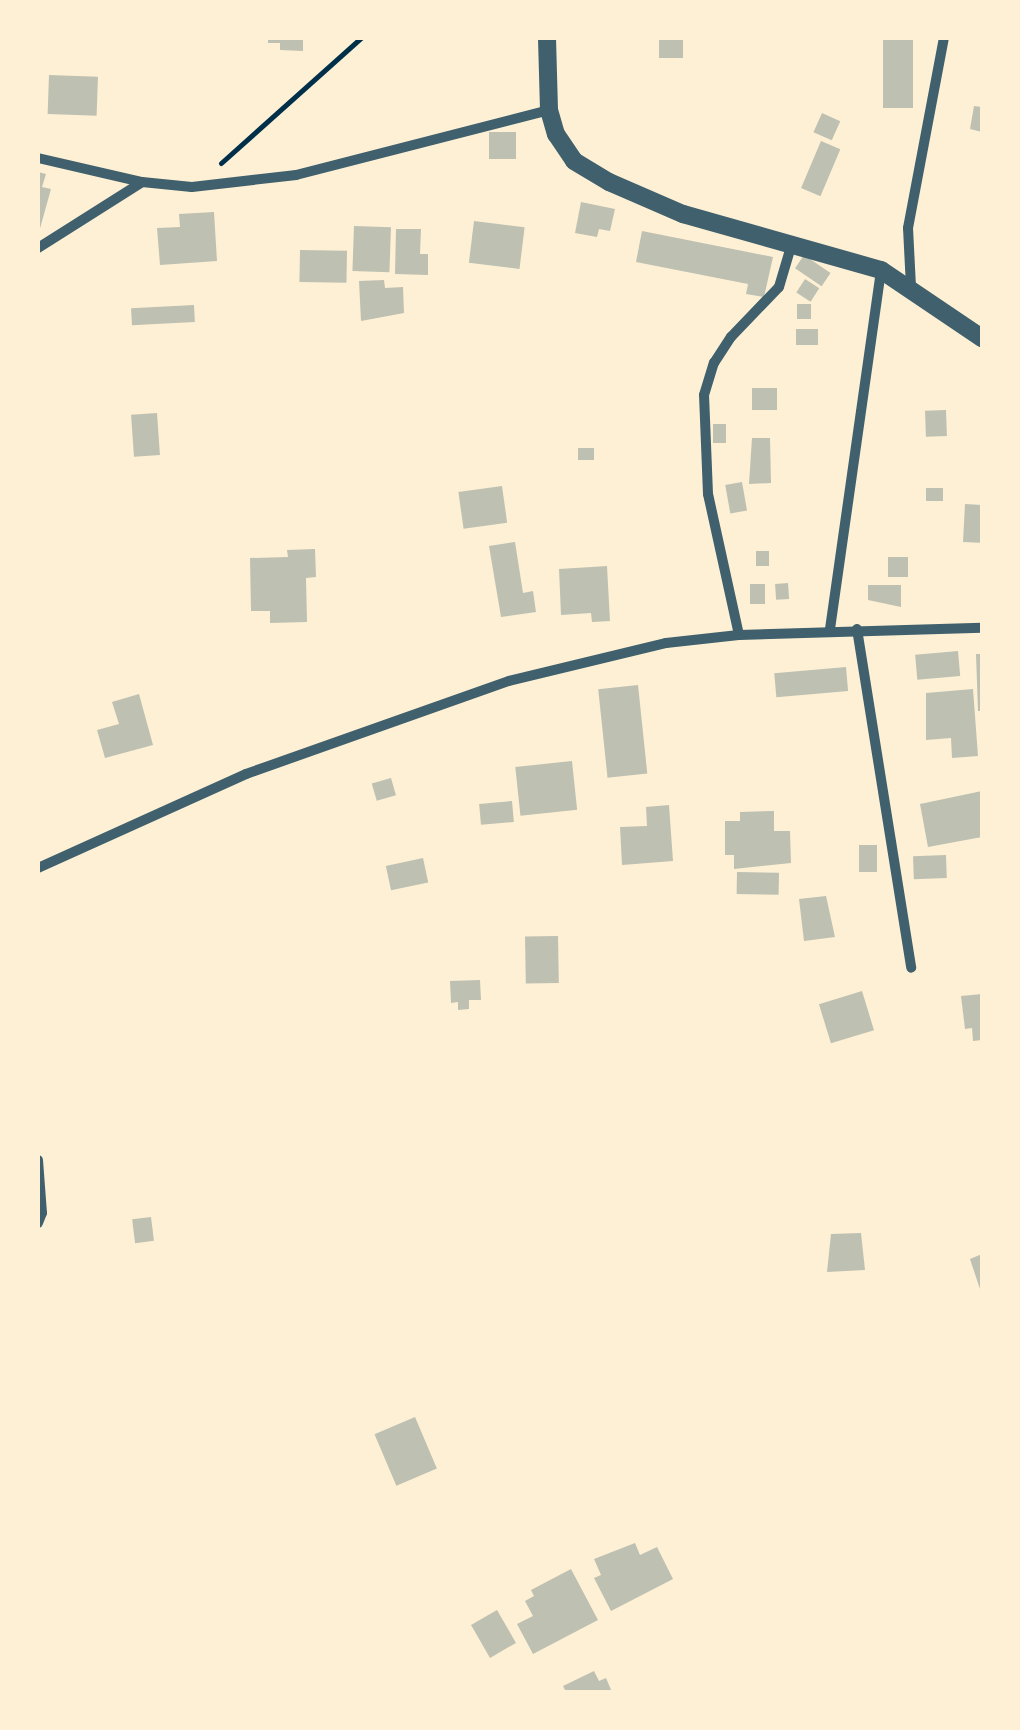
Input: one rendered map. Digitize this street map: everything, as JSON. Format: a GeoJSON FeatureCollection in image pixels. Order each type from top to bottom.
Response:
{"type":"FeatureCollection","features":[{"type":"Feature","properties":{"kind":"street"},"geometry":{"type":"LineString","coordinates":[[547,38],[549,110],[556,134],[574,162],[683,214],[880,270],[910,286],[982,338]]}},
{"type":"Feature","properties":{"kind":"street"},"geometry":{"type":"LineString","coordinates":[[910,286],[908,228],[944,38]]}},
{"type":"Feature","properties":{"kind":"street"},"geometry":{"type":"LineString","coordinates":[[38,158],[142,182],[192,187],[296,175],[549,110]]}},
{"type":"Feature","properties":{"kind":"street"},"geometry":{"type":"LineString","coordinates":[[38,248],[142,182]]}},
{"type":"Feature","properties":{"kind":"street"},"geometry":{"type":"LineString","coordinates":[[739,635],[708,494],[704,395],[714,363],[731,337],[779,287],[792,242]]}},
{"type":"Feature","properties":{"kind":"street"},"geometry":{"type":"LineString","coordinates":[[830,629],[880,270]]}},
{"type":"Feature","properties":{"kind":"street"},"geometry":{"type":"LineString","coordinates":[[38,868],[246,774],[509,681],[666,643],[830,629],[982,628]]}},
{"type":"Feature","properties":{"kind":"street"},"geometry":{"type":"LineString","coordinates":[[857,629],[911,968]]}},
{"type":"Feature","properties":{"kind":"street"},"geometry":{"type":"LineString","coordinates":[[38,1160],[42,1212],[38,1224]]}},
{"type":"Feature","properties":{"kind":"path"},"geometry":{"type":"LineString","coordinates":[[192,187],[360,38]]}},
{"type":"Feature","properties":{"kind":"building"},"geometry":{"type":"Polygon","coordinates":[[[268,38],[303,38],[303,51],[280,50],[280,43],[268,43],[268,38]]]}},
{"type":"Feature","properties":{"kind":"building"},"geometry":{"type":"Polygon","coordinates":[[[659,38],[683,38],[683,58],[659,58],[659,38]]]}},
{"type":"Feature","properties":{"kind":"building"},"geometry":{"type":"Polygon","coordinates":[[[883,38],[913,38],[913,108],[883,108],[883,38]]]}},
{"type":"Feature","properties":{"kind":"building"},"geometry":{"type":"Polygon","coordinates":[[[49,75],[98,77],[97,116],[48,114],[49,75]]]}},
{"type":"Feature","properties":{"kind":"building"},"geometry":{"type":"Polygon","coordinates":[[[974,106],[982,107],[982,132],[970,129],[974,106]]]}},
{"type":"Feature","properties":{"kind":"building"},"geometry":{"type":"Polygon","coordinates":[[[822,113],[840,121],[832,140],[813,132],[822,113]]]}},
{"type":"Feature","properties":{"kind":"building"},"geometry":{"type":"Polygon","coordinates":[[[489,132],[516,132],[516,159],[489,159],[489,132]]]}},
{"type":"Feature","properties":{"kind":"building"},"geometry":{"type":"Polygon","coordinates":[[[821,141],[840,149],[820,196],[801,188],[821,141]]]}},
{"type":"Feature","properties":{"kind":"building"},"geometry":{"type":"Polygon","coordinates":[[[38,172],[46,174],[42,187],[51,189],[39,232],[38,172]]]}},
{"type":"Feature","properties":{"kind":"building"},"geometry":{"type":"Polygon","coordinates":[[[581,202],[615,209],[610,231],[599,229],[597,237],[575,233],[581,202]]]}},
{"type":"Feature","properties":{"kind":"building"},"geometry":{"type":"Polygon","coordinates":[[[214,212],[217,261],[160,265],[157,228],[180,227],[179,214],[214,212]]]}},
{"type":"Feature","properties":{"kind":"building"},"geometry":{"type":"Polygon","coordinates":[[[474,221],[525,227],[520,269],[469,263],[474,221]]]}},
{"type":"Feature","properties":{"kind":"building"},"geometry":{"type":"Polygon","coordinates":[[[354,226],[391,227],[389,272],[352,271],[354,226]]]}},
{"type":"Feature","properties":{"kind":"building"},"geometry":{"type":"Polygon","coordinates":[[[396,229],[421,229],[420,254],[428,254],[428,275],[395,274],[396,229]]]}},
{"type":"Feature","properties":{"kind":"building"},"geometry":{"type":"Polygon","coordinates":[[[642,231],[773,257],[764,297],[746,294],[748,284],[636,262],[642,231]]]}},
{"type":"Feature","properties":{"kind":"building"},"geometry":{"type":"Polygon","coordinates":[[[300,250],[347,251],[346,283],[299,282],[300,250]]]}},
{"type":"Feature","properties":{"kind":"building"},"geometry":{"type":"Polygon","coordinates":[[[804,255],[831,273],[822,286],[795,268],[804,255]]]}},
{"type":"Feature","properties":{"kind":"building"},"geometry":{"type":"Polygon","coordinates":[[[805,279],[819,288],[811,302],[796,292],[805,279]]]}},
{"type":"Feature","properties":{"kind":"building"},"geometry":{"type":"Polygon","coordinates":[[[384,280],[385,288],[403,287],[404,313],[361,321],[359,281],[384,280]]]}},
{"type":"Feature","properties":{"kind":"building"},"geometry":{"type":"Polygon","coordinates":[[[797,304],[811,304],[811,319],[797,319],[797,304]]]}},
{"type":"Feature","properties":{"kind":"building"},"geometry":{"type":"Polygon","coordinates":[[[194,305],[195,322],[132,325],[131,308],[194,305]]]}},
{"type":"Feature","properties":{"kind":"building"},"geometry":{"type":"Polygon","coordinates":[[[796,329],[818,329],[818,345],[796,345],[796,329]]]}},
{"type":"Feature","properties":{"kind":"building"},"geometry":{"type":"Polygon","coordinates":[[[752,388],[777,388],[777,410],[752,410],[752,388]]]}},
{"type":"Feature","properties":{"kind":"building"},"geometry":{"type":"Polygon","coordinates":[[[946,410],[947,436],[926,437],[925,411],[946,410]]]}},
{"type":"Feature","properties":{"kind":"building"},"geometry":{"type":"Polygon","coordinates":[[[157,413],[160,455],[134,457],[131,415],[157,413]]]}},
{"type":"Feature","properties":{"kind":"building"},"geometry":{"type":"Polygon","coordinates":[[[713,424],[726,424],[726,443],[713,443],[713,424]]]}},
{"type":"Feature","properties":{"kind":"building"},"geometry":{"type":"Polygon","coordinates":[[[752,438],[770,438],[771,483],[749,484],[752,438]]]}},
{"type":"Feature","properties":{"kind":"building"},"geometry":{"type":"Polygon","coordinates":[[[578,448],[594,448],[594,460],[578,460],[578,448]]]}},
{"type":"Feature","properties":{"kind":"building"},"geometry":{"type":"Polygon","coordinates":[[[742,482],[747,511],[730,514],[725,485],[742,482]]]}},
{"type":"Feature","properties":{"kind":"building"},"geometry":{"type":"Polygon","coordinates":[[[502,486],[507,523],[464,529],[458,492],[502,486]]]}},
{"type":"Feature","properties":{"kind":"building"},"geometry":{"type":"Polygon","coordinates":[[[926,488],[943,488],[943,501],[926,501],[926,488]]]}},
{"type":"Feature","properties":{"kind":"building"},"geometry":{"type":"Polygon","coordinates":[[[965,504],[982,505],[980,543],[963,542],[965,504]]]}},
{"type":"Feature","properties":{"kind":"building"},"geometry":{"type":"Polygon","coordinates":[[[515,542],[523,593],[533,591],[536,612],[501,617],[489,546],[515,542]]]}},
{"type":"Feature","properties":{"kind":"building"},"geometry":{"type":"Polygon","coordinates":[[[315,549],[316,577],[306,578],[307,622],[270,623],[270,611],[251,611],[250,558],[288,557],[287,550],[315,549]]]}},
{"type":"Feature","properties":{"kind":"building"},"geometry":{"type":"Polygon","coordinates":[[[756,551],[769,551],[769,566],[756,566],[756,551]]]}},
{"type":"Feature","properties":{"kind":"building"},"geometry":{"type":"Polygon","coordinates":[[[888,557],[908,557],[908,577],[888,577],[888,557]]]}},
{"type":"Feature","properties":{"kind":"building"},"geometry":{"type":"Polygon","coordinates":[[[607,566],[610,621],[592,622],[591,613],[561,615],[559,569],[607,566]]]}},
{"type":"Feature","properties":{"kind":"building"},"geometry":{"type":"Polygon","coordinates":[[[788,583],[789,599],[776,600],[775,584],[788,583]]]}},
{"type":"Feature","properties":{"kind":"building"},"geometry":{"type":"Polygon","coordinates":[[[750,584],[765,584],[765,604],[750,604],[750,584]]]}},
{"type":"Feature","properties":{"kind":"building"},"geometry":{"type":"Polygon","coordinates":[[[868,585],[901,585],[901,607],[868,600],[868,585]]]}},
{"type":"Feature","properties":{"kind":"building"},"geometry":{"type":"Polygon","coordinates":[[[958,651],[960,676],[917,680],[915,655],[958,651]]]}},
{"type":"Feature","properties":{"kind":"building"},"geometry":{"type":"Polygon","coordinates":[[[976,654],[982,654],[982,711],[978,711],[976,654]]]}},
{"type":"Feature","properties":{"kind":"building"},"geometry":{"type":"Polygon","coordinates":[[[846,667],[848,691],[776,697],[774,673],[846,667]]]}},
{"type":"Feature","properties":{"kind":"building"},"geometry":{"type":"Polygon","coordinates":[[[638,685],[647,774],[608,778],[598,689],[638,685]]]}},
{"type":"Feature","properties":{"kind":"building"},"geometry":{"type":"Polygon","coordinates":[[[973,689],[978,756],[952,758],[951,738],[926,740],[926,693],[973,689]]]}},
{"type":"Feature","properties":{"kind":"building"},"geometry":{"type":"Polygon","coordinates":[[[139,694],[153,745],[105,758],[97,730],[119,724],[112,702],[139,694]]]}},
{"type":"Feature","properties":{"kind":"building"},"geometry":{"type":"Polygon","coordinates":[[[572,761],[577,810],[520,816],[515,767],[572,761]]]}},
{"type":"Feature","properties":{"kind":"building"},"geometry":{"type":"Polygon","coordinates":[[[391,778],[396,795],[377,801],[372,784],[391,778]]]}},
{"type":"Feature","properties":{"kind":"building"},"geometry":{"type":"Polygon","coordinates":[[[982,791],[982,837],[928,847],[920,804],[982,791]]]}},
{"type":"Feature","properties":{"kind":"building"},"geometry":{"type":"Polygon","coordinates":[[[512,801],[514,822],[481,825],[479,804],[512,801]]]}},
{"type":"Feature","properties":{"kind":"building"},"geometry":{"type":"Polygon","coordinates":[[[669,805],[673,861],[622,865],[620,827],[647,826],[646,807],[669,805]]]}},
{"type":"Feature","properties":{"kind":"building"},"geometry":{"type":"Polygon","coordinates":[[[774,811],[774,831],[790,831],[791,863],[734,869],[734,855],[725,855],[725,821],[740,821],[740,812],[774,811]]]}},
{"type":"Feature","properties":{"kind":"building"},"geometry":{"type":"Polygon","coordinates":[[[859,845],[877,845],[877,872],[859,872],[859,845]]]}},
{"type":"Feature","properties":{"kind":"building"},"geometry":{"type":"Polygon","coordinates":[[[946,855],[947,878],[914,879],[913,856],[946,855]]]}},
{"type":"Feature","properties":{"kind":"building"},"geometry":{"type":"Polygon","coordinates":[[[423,858],[428,882],[391,890],[386,866],[423,858]]]}},
{"type":"Feature","properties":{"kind":"building"},"geometry":{"type":"Polygon","coordinates":[[[737,872],[779,873],[779,895],[737,894],[737,872]]]}},
{"type":"Feature","properties":{"kind":"building"},"geometry":{"type":"Polygon","coordinates":[[[826,896],[835,937],[804,941],[799,899],[826,896]]]}},
{"type":"Feature","properties":{"kind":"building"},"geometry":{"type":"Polygon","coordinates":[[[558,936],[559,983],[526,984],[525,937],[558,936]]]}},
{"type":"Feature","properties":{"kind":"building"},"geometry":{"type":"Polygon","coordinates":[[[480,980],[481,1000],[469,1000],[469,1009],[458,1010],[458,1002],[451,1003],[450,981],[480,980]]]}},
{"type":"Feature","properties":{"kind":"building"},"geometry":{"type":"Polygon","coordinates":[[[862,991],[874,1030],[831,1043],[819,1004],[862,991]]]}},
{"type":"Feature","properties":{"kind":"building"},"geometry":{"type":"Polygon","coordinates":[[[982,994],[982,1040],[973,1041],[972,1028],[965,1029],[961,996],[982,994]]]}},
{"type":"Feature","properties":{"kind":"building"},"geometry":{"type":"Polygon","coordinates":[[[151,1217],[154,1241],[135,1243],[132,1219],[151,1217]]]}},
{"type":"Feature","properties":{"kind":"building"},"geometry":{"type":"Polygon","coordinates":[[[861,1233],[865,1270],[827,1272],[831,1234],[861,1233]]]}},
{"type":"Feature","properties":{"kind":"building"},"geometry":{"type":"Polygon","coordinates":[[[982,1254],[982,1295],[970,1259],[982,1254]]]}},
{"type":"Feature","properties":{"kind":"building"},"geometry":{"type":"Polygon","coordinates":[[[415,1417],[437,1469],[396,1486],[374,1434],[415,1417]]]}},
{"type":"Feature","properties":{"kind":"building"},"geometry":{"type":"Polygon","coordinates":[[[635,1543],[640,1555],[657,1547],[673,1579],[611,1611],[594,1578],[601,1575],[594,1559],[635,1543]]]}},
{"type":"Feature","properties":{"kind":"building"},"geometry":{"type":"Polygon","coordinates":[[[571,1569],[598,1620],[533,1654],[517,1624],[533,1616],[525,1601],[534,1596],[531,1590],[571,1569]]]}},
{"type":"Feature","properties":{"kind":"building"},"geometry":{"type":"Polygon","coordinates":[[[497,1610],[516,1643],[490,1658],[471,1625],[497,1610]]]}},
{"type":"Feature","properties":{"kind":"building"},"geometry":{"type":"Polygon","coordinates":[[[594,1671],[599,1681],[606,1678],[612,1692],[566,1692],[563,1686],[594,1671]]]}}]}
